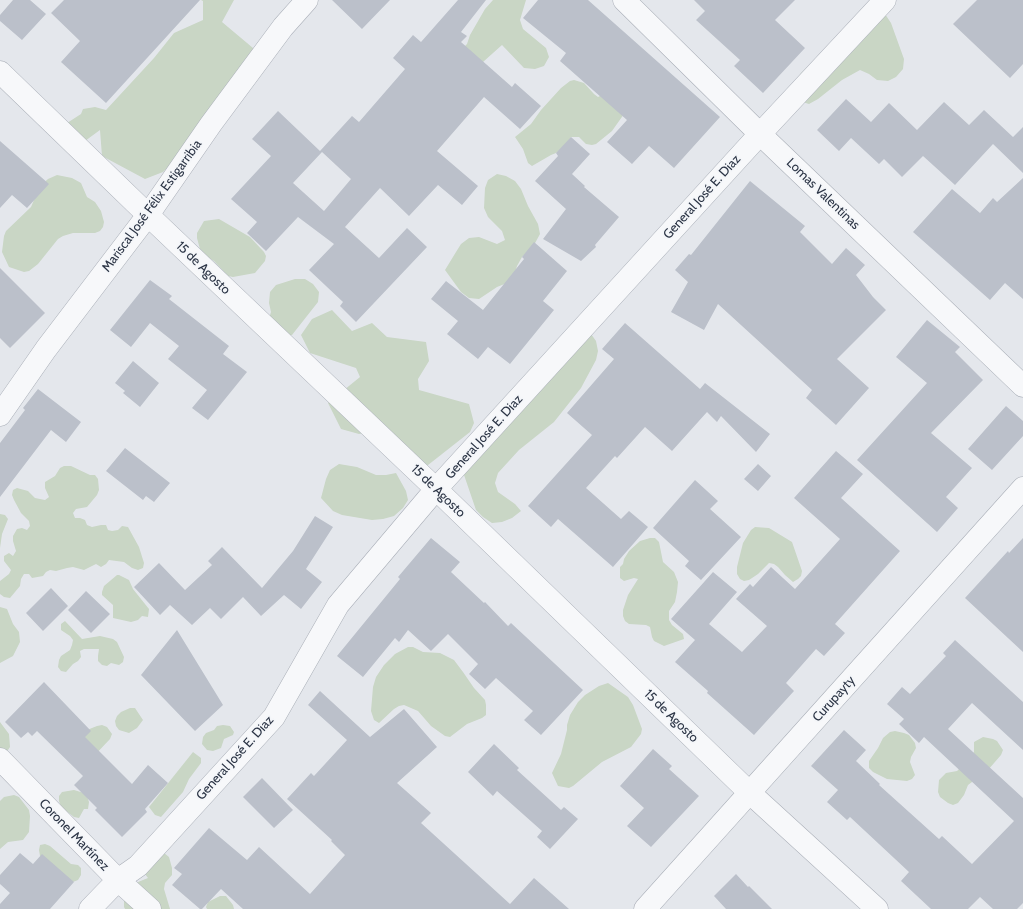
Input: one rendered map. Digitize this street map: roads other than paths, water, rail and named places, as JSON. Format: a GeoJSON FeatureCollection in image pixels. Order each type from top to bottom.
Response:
{"type":"FeatureCollection","features":[{"type":"Feature","properties":{"kind":"street","name":"Mariscal José Félix Estigarribia"},"geometry":{"type":"LineString","coordinates":[[0,415],[46,349],[148,215],[215,118],[283,27],[307,0]]}},
{"type":"Feature","properties":{"kind":"street","name":"Lomas Valentinas"},"geometry":{"type":"LineString","coordinates":[[624,0],[760,134],[1023,386]]}},
{"type":"Feature","properties":{"kind":"street","name":"General José E. Diaz"},"geometry":{"type":"LineString","coordinates":[[90,909],[118,880],[138,866],[274,717],[338,606],[436,490],[760,134],[885,0]]}},
{"type":"Feature","properties":{"kind":"street","name":"15 de Agosto"},"geometry":{"type":"LineString","coordinates":[[0,72],[750,793],[877,909]]}},
{"type":"Feature","properties":{"kind":"street","name":"Curupayty"},"geometry":{"type":"LineString","coordinates":[[645,909],[1023,488]]}},
{"type":"Feature","properties":{"kind":"street","name":"Coronel Martínez"},"geometry":{"type":"LineString","coordinates":[[0,759],[118,880],[150,909]]}}]}
